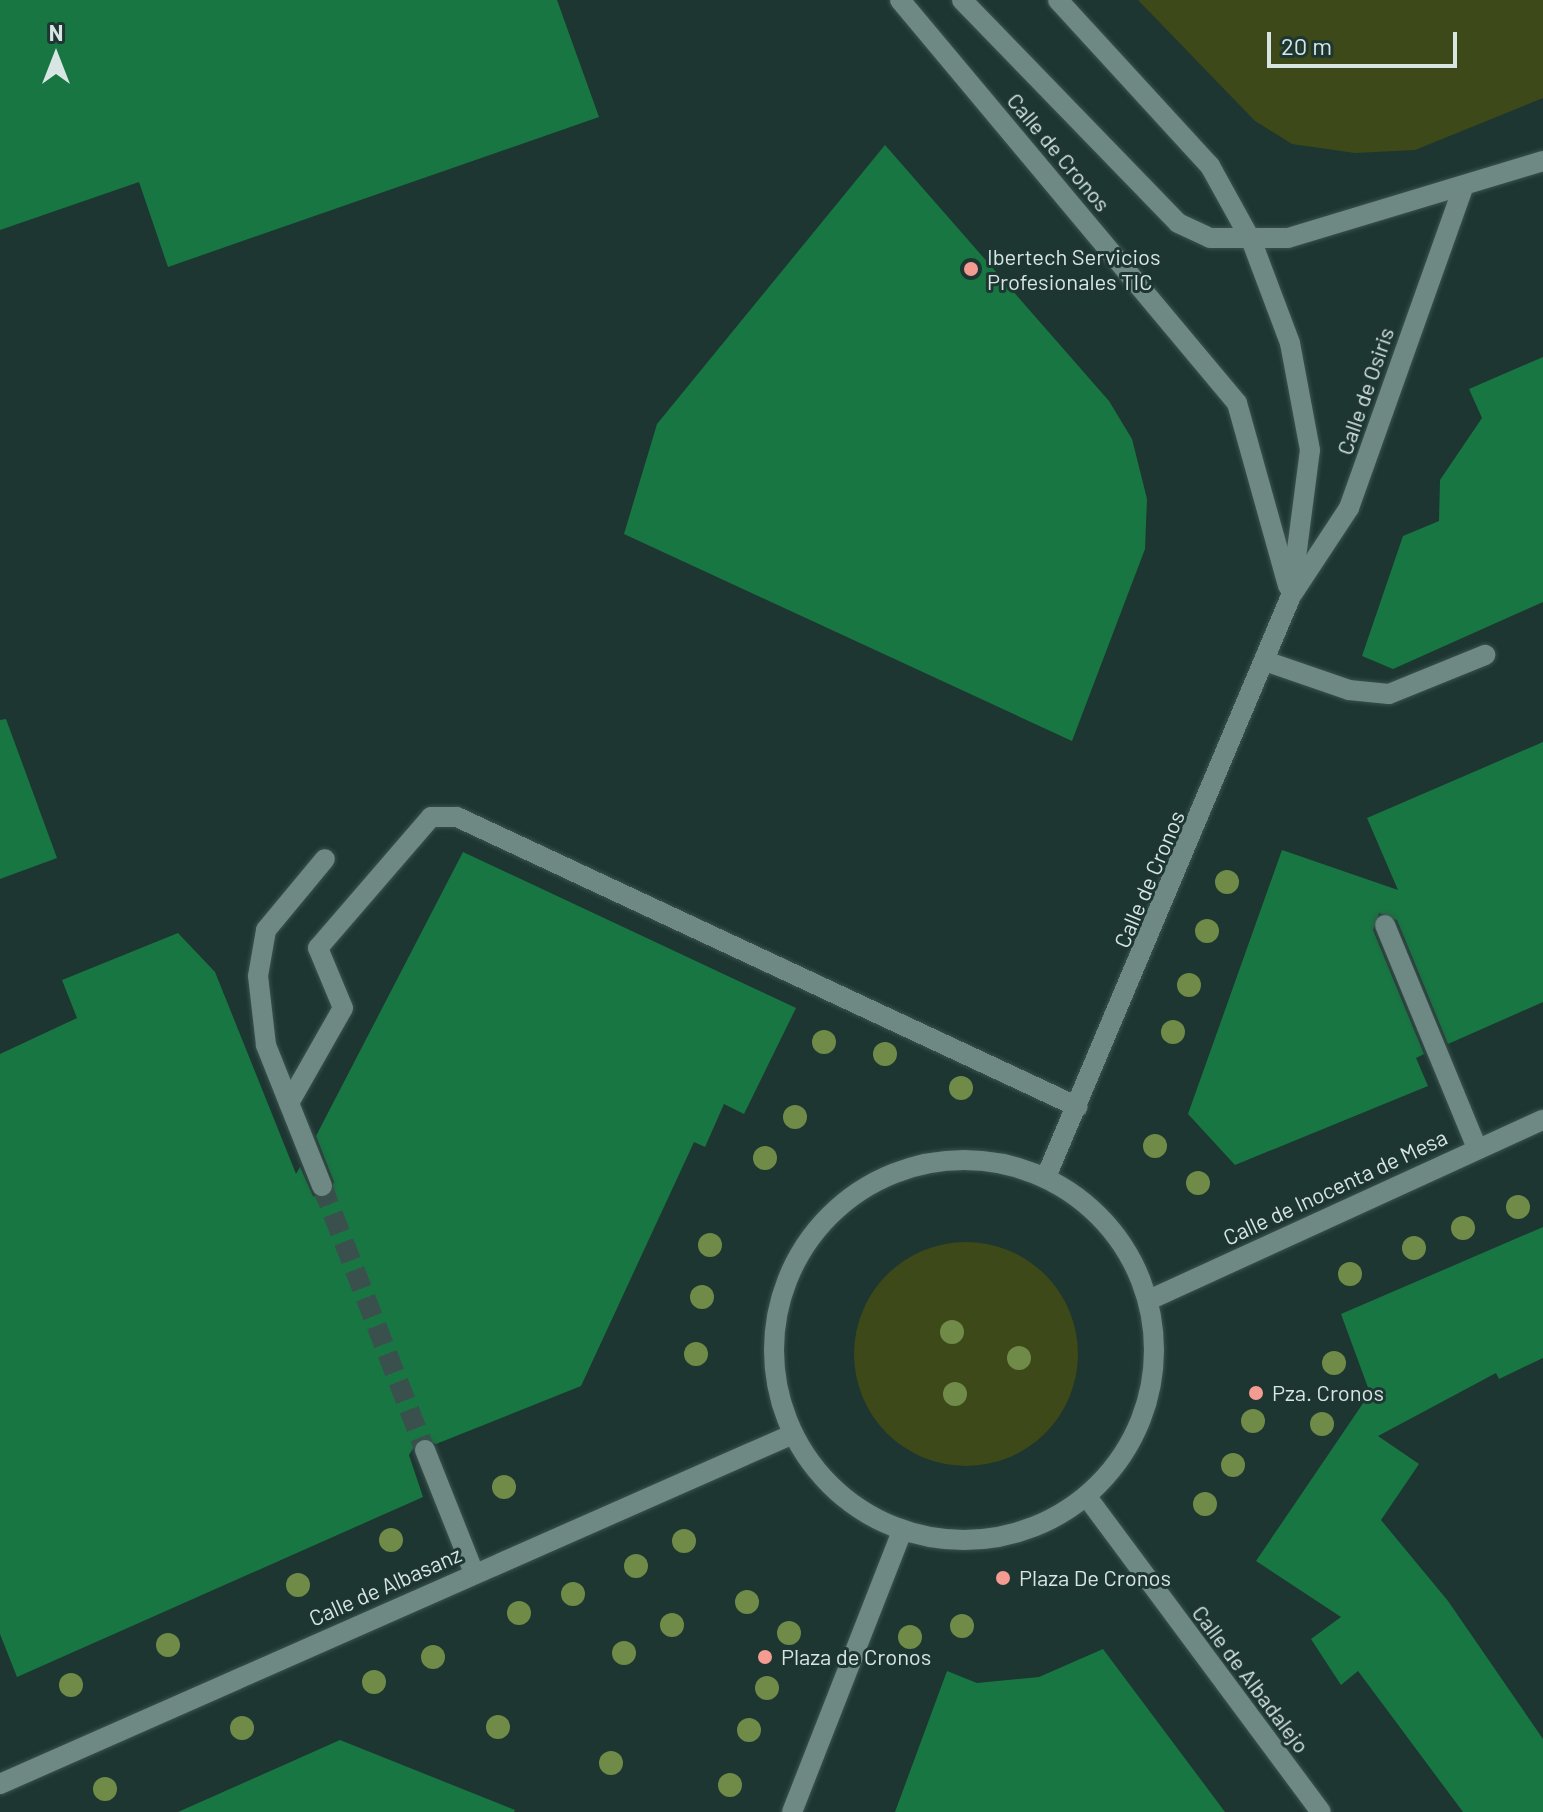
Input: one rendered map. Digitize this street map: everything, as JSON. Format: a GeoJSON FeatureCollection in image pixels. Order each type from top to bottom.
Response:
{"type":"FeatureCollection","features":[{"type":"Feature","properties":{"kind":"street","name":"Calle de Cronos"},"geometry":{"type":"LineString","coordinates":[[900,0],[1237,403],[1291,596]]}},
{"type":"Feature","properties":{"kind":"street","name":"Calle de Cronos"},"geometry":{"type":"LineString","coordinates":[[962,0],[1178,223],[1210,238],[1252,242]]}},
{"type":"Feature","properties":{"kind":"street","name":"Calle de Cronos"},"geometry":{"type":"LineString","coordinates":[[1046,1177],[1291,596],[1310,450],[1290,343],[1252,242],[1210,166],[1058,0]]}},
{"type":"Feature","properties":{"kind":"street"},"geometry":{"type":"LineString","coordinates":[[1252,242],[1462,190],[1543,161]]}},
{"type":"Feature","properties":{"kind":"street","name":"Calle de Osiris"},"geometry":{"type":"LineString","coordinates":[[1291,596],[1349,508],[1462,190]]}},
{"type":"Feature","properties":{"kind":"street"},"geometry":{"type":"LineString","coordinates":[[1265,661],[1349,690],[1389,694],[1485,655]]}},
{"type":"Feature","properties":{"kind":"street"},"geometry":{"type":"LineString","coordinates":[[289,1103],[343,1008],[318,948],[431,817],[457,817],[1078,1107]]}},
{"type":"Feature","properties":{"kind":"street"},"geometry":{"type":"LineString","coordinates":[[322,1186],[266,1045],[258,976],[266,930],[325,859]]}},
{"type":"Feature","properties":{"kind":"street"},"geometry":{"type":"LineString","coordinates":[[1385,925],[1477,1148]]}},
{"type":"Feature","properties":{"kind":"street","name":"Calle de Inocenta de Mesa"},"geometry":{"type":"LineString","coordinates":[[1149,1300],[1543,1120]]}},
{"type":"Feature","properties":{"kind":"street"},"geometry":{"type":"LineString","coordinates":[[989,1161],[1046,1177],[1092,1207],[1127,1250],[1149,1300],[1155,1340],[1144,1420],[1087,1497],[1031,1529],[966,1541],[902,1532],[857,1509],[820,1476],[791,1435],[774,1379],[774,1320],[792,1264],[827,1216],[874,1181],[930,1162],[989,1161]]}},
{"type":"Feature","properties":{"kind":"street","name":"Calle de Albasanz"},"geometry":{"type":"LineString","coordinates":[[0,1784],[791,1435]]}},
{"type":"Feature","properties":{"kind":"street"},"geometry":{"type":"LineString","coordinates":[[425,1450],[474,1573]]}},
{"type":"Feature","properties":{"kind":"street","name":"Calle de Albadalejo"},"geometry":{"type":"LineString","coordinates":[[1087,1497],[1321,1812]]}},
{"type":"Feature","properties":{"kind":"street"},"geometry":{"type":"LineString","coordinates":[[792,1812],[902,1532]]}},
{"type":"Feature","properties":{"kind":"green space"},"geometry":{"type":"Polygon","coordinates":[[[1138,0],[1543,0],[1543,98],[1415,150],[1355,153],[1292,144],[1255,121],[1138,0]]]}},
{"type":"Feature","properties":{"kind":"green space"},"geometry":{"type":"Polygon","coordinates":[[[966,1242],[988,1244],[1009,1251],[1045,1275],[1069,1311],[1076,1332],[1076,1376],[1069,1397],[1045,1433],[1009,1457],[988,1464],[966,1466],[944,1464],[923,1457],[887,1433],[863,1397],[856,1376],[854,1354],[856,1332],[863,1311],[887,1275],[923,1251],[944,1244],[966,1242]]]}},
{"type":"Feature","properties":{"kind":"building"},"geometry":{"type":"Polygon","coordinates":[[[0,0],[557,0],[599,117],[168,267],[139,182],[0,230],[0,0]]]}},
{"type":"Feature","properties":{"kind":"building"},"geometry":{"type":"Polygon","coordinates":[[[885,145],[1109,401],[1132,439],[1147,499],[1145,549],[1072,741],[624,534],[657,424],[885,145]]]}},
{"type":"Feature","properties":{"kind":"building"},"geometry":{"type":"Polygon","coordinates":[[[1543,357],[1543,602],[1393,669],[1362,656],[1403,536],[1439,521],[1440,480],[1482,418],[1469,389],[1543,357]]]}},
{"type":"Feature","properties":{"kind":"building"},"geometry":{"type":"Polygon","coordinates":[[[6,719],[57,858],[0,879],[0,720],[6,719]]]}},
{"type":"Feature","properties":{"kind":"building"},"geometry":{"type":"Polygon","coordinates":[[[1543,742],[1543,1002],[1448,1044],[1397,920],[1379,913],[1373,930],[1424,1054],[1416,1058],[1428,1086],[1235,1165],[1188,1114],[1282,850],[1398,890],[1367,818],[1543,742]]]}},
{"type":"Feature","properties":{"kind":"building"},"geometry":{"type":"Polygon","coordinates":[[[463,852],[796,1008],[744,1114],[724,1104],[705,1147],[694,1142],[581,1386],[436,1444],[420,1438],[409,1455],[423,1497],[17,1677],[0,1634],[0,1054],[77,1018],[62,980],[178,933],[215,972],[296,1174],[300,1167],[313,1196],[327,1198],[334,1182],[316,1136],[463,852]]]}},
{"type":"Feature","properties":{"kind":"building"},"geometry":{"type":"Polygon","coordinates":[[[1543,1227],[1543,1358],[1499,1379],[1496,1373],[1378,1436],[1419,1464],[1381,1520],[1448,1601],[1543,1739],[1543,1812],[1463,1812],[1358,1671],[1341,1685],[1311,1639],[1341,1617],[1256,1561],[1370,1393],[1341,1314],[1543,1227]]]}},
{"type":"Feature","properties":{"kind":"building"},"geometry":{"type":"Polygon","coordinates":[[[1103,1649],[1225,1812],[895,1812],[947,1671],[977,1683],[1039,1677],[1103,1649]]]}},
{"type":"Feature","properties":{"kind":"building"},"geometry":{"type":"Polygon","coordinates":[[[340,1740],[515,1810],[178,1812],[340,1740]]]}},
{"type":"Feature","properties":{"kind":"tunnel"},"geometry":{"type":"LineString","coordinates":[[322,1186],[425,1450]]}},
{"type":"Feature","properties":{"kind":"place","name":"Ibertech Servicios Profesionales TIC"},"geometry":{"type":"Point","coordinates":[971,269]}},
{"type":"Feature","properties":{"kind":"place","name":"Pza. Cronos"},"geometry":{"type":"Point","coordinates":[1256,1393]}},
{"type":"Feature","properties":{"kind":"place","name":"Plaza De Cronos"},"geometry":{"type":"Point","coordinates":[1003,1578]}},
{"type":"Feature","properties":{"kind":"place","name":"Plaza de Cronos"},"geometry":{"type":"Point","coordinates":[765,1657]}}]}
